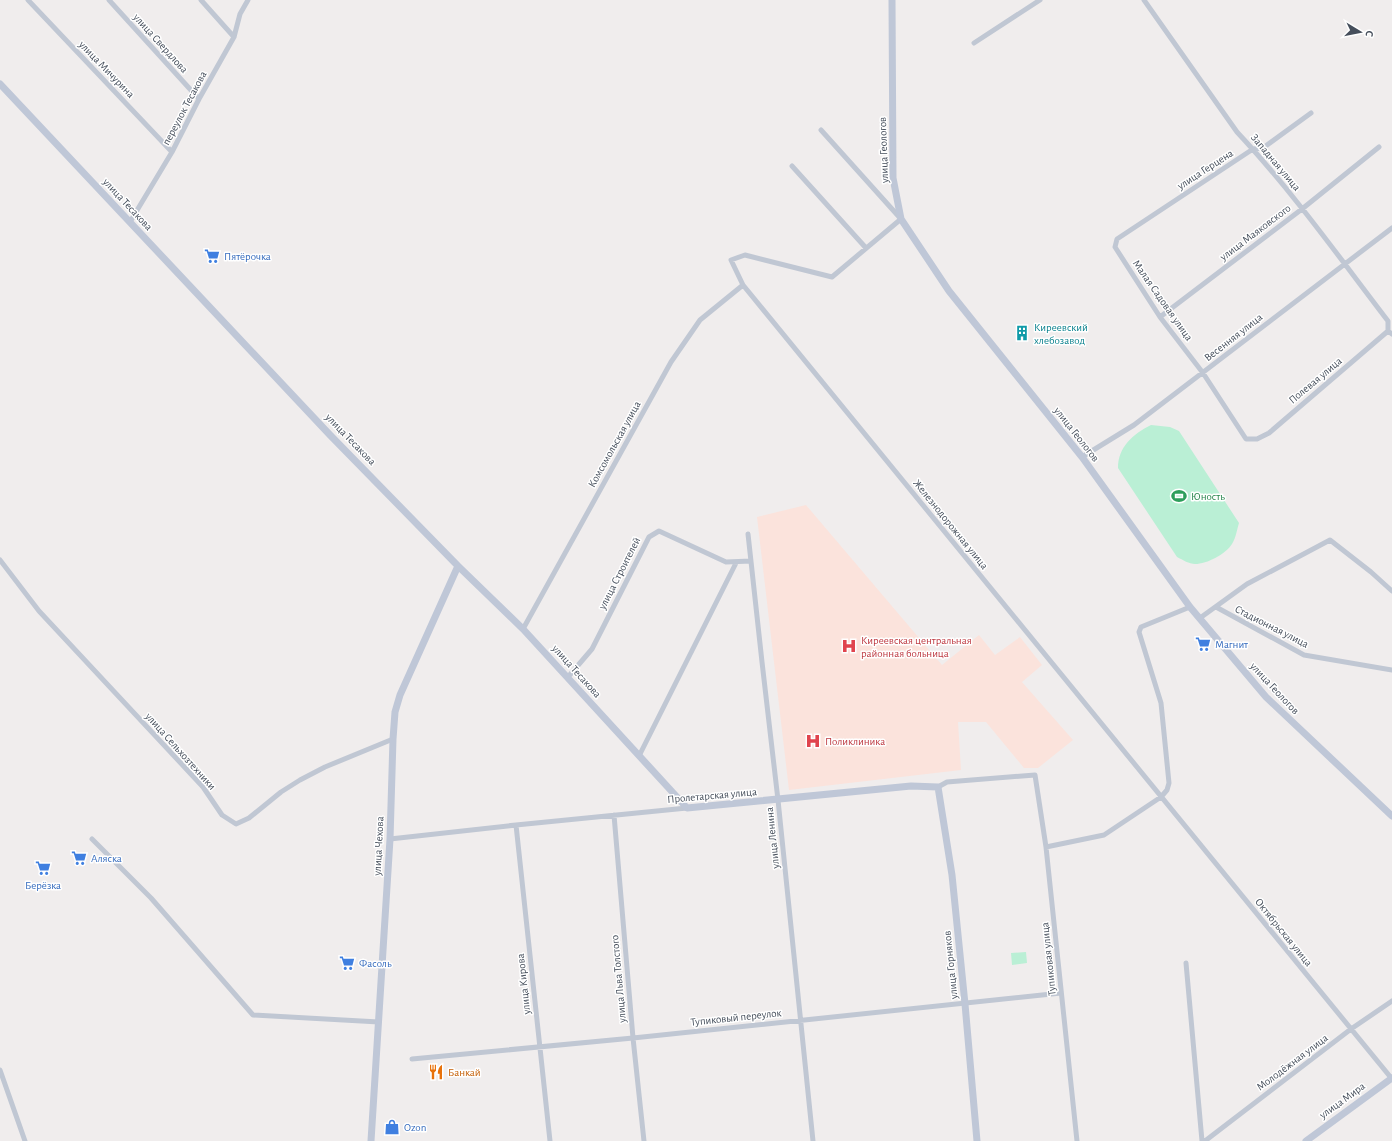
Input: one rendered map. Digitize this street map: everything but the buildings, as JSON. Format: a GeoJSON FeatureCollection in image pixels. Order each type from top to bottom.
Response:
{"type":"FeatureCollection","features":[{"type":"Feature","properties":{"kind":"main road","name":"улица Геологов"},"geometry":{"type":"LineString","coordinates":[[892,0],[893,178],[900,219],[949,291],[1082,457],[1190,607],[1266,697],[1392,816]]}},
{"type":"Feature","properties":{"kind":"main road","name":"улица Тесакова"},"geometry":{"type":"LineString","coordinates":[[0,84],[330,435],[458,566],[523,629],[687,808]]}},
{"type":"Feature","properties":{"kind":"main road","name":"улица Чехова"},"geometry":{"type":"LineString","coordinates":[[371,1141],[390,839],[395,712],[400,695],[458,566]]}},
{"type":"Feature","properties":{"kind":"main road","name":"Пролетарская улица"},"geometry":{"type":"LineString","coordinates":[[687,808],[911,786],[938,787]]}},
{"type":"Feature","properties":{"kind":"main road","name":"улица Горняков"},"geometry":{"type":"LineString","coordinates":[[938,787],[952,875],[977,1141]]}},
{"type":"Feature","properties":{"kind":"main road","name":"улица Мира"},"geometry":{"type":"LineString","coordinates":[[1306,1141],[1392,1078]]}},
{"type":"Feature","properties":{"kind":"street","name":"улица Мичурина"},"geometry":{"type":"LineString","coordinates":[[28,0],[172,152]]}},
{"type":"Feature","properties":{"kind":"street","name":"улица Свердлова"},"geometry":{"type":"LineString","coordinates":[[109,0],[199,99]]}},
{"type":"Feature","properties":{"kind":"street"},"geometry":{"type":"LineString","coordinates":[[201,0],[234,37]]}},
{"type":"Feature","properties":{"kind":"street","name":"переулок Тесакова"},"geometry":{"type":"LineString","coordinates":[[130,222],[172,152],[199,99],[234,37],[240,14],[248,0]]}},
{"type":"Feature","properties":{"kind":"street"},"geometry":{"type":"LineString","coordinates":[[974,43],[1040,0]]}},
{"type":"Feature","properties":{"kind":"street","name":"Западная улица"},"geometry":{"type":"LineString","coordinates":[[1144,0],[1237,132],[1253,149],[1302,209],[1388,321],[1391,333]]}},
{"type":"Feature","properties":{"kind":"street","name":"улица Герцена"},"geometry":{"type":"LineString","coordinates":[[1115,247],[1117,239],[1253,149],[1263,148],[1311,112]]}},
{"type":"Feature","properties":{"kind":"street"},"geometry":{"type":"LineString","coordinates":[[792,166],[866,248],[900,219],[821,130]]}},
{"type":"Feature","properties":{"kind":"street","name":"улица Маяковского"},"geometry":{"type":"LineString","coordinates":[[1160,317],[1302,209],[1379,147]]}},
{"type":"Feature","properties":{"kind":"street","name":"Весенняя улица"},"geometry":{"type":"LineString","coordinates":[[1082,457],[1134,425],[1392,228]]}},
{"type":"Feature","properties":{"kind":"street","name":"Малая Садовая улица"},"geometry":{"type":"LineString","coordinates":[[1115,247],[1160,317],[1203,373],[1246,439],[1252,439]]}},
{"type":"Feature","properties":{"kind":"street","name":"Железнодорожная улица"},"geometry":{"type":"LineString","coordinates":[[866,248],[832,277],[745,255],[731,260],[743,285],[1161,797]]}},
{"type":"Feature","properties":{"kind":"street","name":"Комсомольская улица"},"geometry":{"type":"LineString","coordinates":[[523,629],[671,362],[700,320],[743,285]]}},
{"type":"Feature","properties":{"kind":"street","name":"Полевая улица"},"geometry":{"type":"LineString","coordinates":[[1252,439],[1269,433],[1391,333]]}},
{"type":"Feature","properties":{"kind":"street","name":"улица Строителей"},"geometry":{"type":"LineString","coordinates":[[568,677],[592,649],[649,537],[659,531],[726,562],[736,563],[751,561]]}},
{"type":"Feature","properties":{"kind":"street","name":"улица Ленина"},"geometry":{"type":"LineString","coordinates":[[748,534],[778,800],[813,1141]]}},
{"type":"Feature","properties":{"kind":"street"},"geometry":{"type":"LineString","coordinates":[[1200,618],[1247,584],[1330,540],[1371,572],[1392,591]]}},
{"type":"Feature","properties":{"kind":"street","name":"улица Сельхозтехники"},"geometry":{"type":"LineString","coordinates":[[0,560],[39,611],[203,787],[222,815],[236,824],[249,818],[281,792],[300,780],[325,767],[393,739]]}},
{"type":"Feature","properties":{"kind":"street"},"geometry":{"type":"LineString","coordinates":[[639,756],[736,563]]}},
{"type":"Feature","properties":{"kind":"street"},"geometry":{"type":"LineString","coordinates":[[1046,847],[1104,835],[1161,797],[1167,790],[1169,783],[1161,703],[1139,632],[1141,627],[1190,607]]}},
{"type":"Feature","properties":{"kind":"street","name":"Стадионная улица"},"geometry":{"type":"LineString","coordinates":[[1216,607],[1304,655],[1392,670]]}},
{"type":"Feature","properties":{"kind":"street","name":"Пролетарская улица"},"geometry":{"type":"LineString","coordinates":[[938,787],[947,782],[1036,775]]}},
{"type":"Feature","properties":{"kind":"street","name":"Тупиковая улица"},"geometry":{"type":"LineString","coordinates":[[1036,775],[1046,847],[1077,1141]]}},
{"type":"Feature","properties":{"kind":"street","name":"Октябрьская улица"},"geometry":{"type":"LineString","coordinates":[[1161,797],[1392,1078]]}},
{"type":"Feature","properties":{"kind":"street","name":"Пролетарская улица"},"geometry":{"type":"LineString","coordinates":[[390,839],[687,808]]}},
{"type":"Feature","properties":{"kind":"street","name":"улица Льва Толстого"},"geometry":{"type":"LineString","coordinates":[[614,815],[633,1038],[644,1141]]}},
{"type":"Feature","properties":{"kind":"street","name":"улица Кирова"},"geometry":{"type":"LineString","coordinates":[[516,825],[550,1141]]}},
{"type":"Feature","properties":{"kind":"street"},"geometry":{"type":"LineString","coordinates":[[92,839],[151,898],[253,1015],[379,1022]]}},
{"type":"Feature","properties":{"kind":"street"},"geometry":{"type":"LineString","coordinates":[[1186,963],[1202,1141]]}},
{"type":"Feature","properties":{"kind":"street","name":"Тупиковый переулок"},"geometry":{"type":"LineString","coordinates":[[412,1059],[801,1021],[1061,993]]}},
{"type":"Feature","properties":{"kind":"street","name":"Молодёжная улица"},"geometry":{"type":"LineString","coordinates":[[1205,1141],[1351,1029],[1392,1001]]}},
{"type":"Feature","properties":{"kind":"street"},"geometry":{"type":"LineString","coordinates":[[0,1070],[25,1141]]}},
{"type":"Feature","properties":{"kind":"shaded area","name":"Киреевская центральная районная больница"},"geometry":{"type":"Polygon","coordinates":[[[806,505],[942,665],[979,635],[995,655],[1020,637],[1042,665],[1022,682],[1073,740],[1038,768],[1024,768],[986,722],[958,722],[961,770],[789,790],[757,517],[806,505]]]}},
{"type":"Feature","properties":{"kind":"green space","name":"Юность"},"geometry":{"type":"Polygon","coordinates":[[[1151,425],[1170,427],[1179,431],[1239,523],[1232,544],[1221,555],[1200,564],[1186,562],[1177,557],[1118,468],[1121,454],[1128,442],[1138,433],[1151,425]]]}},
{"type":"Feature","properties":{"kind":"green space"},"geometry":{"type":"Polygon","coordinates":[[[1026,952],[1027,963],[1012,965],[1011,953],[1026,952]]]}},
{"type":"Feature","properties":{"kind":"place","name":"Пятёрочка"},"geometry":{"type":"Point","coordinates":[212,256]}},
{"type":"Feature","properties":{"kind":"place","name":"Киреевский хлебозавод"},"geometry":{"type":"Point","coordinates":[1022,333]}},
{"type":"Feature","properties":{"kind":"place","name":"Юность"},"geometry":{"type":"Point","coordinates":[1179,496]}},
{"type":"Feature","properties":{"kind":"place","name":"Магнит"},"geometry":{"type":"Point","coordinates":[1203,644]}},
{"type":"Feature","properties":{"kind":"place","name":"Киреевская центральная районная больница"},"geometry":{"type":"Point","coordinates":[849,646]}},
{"type":"Feature","properties":{"kind":"place","name":"Поликлиника"},"geometry":{"type":"Point","coordinates":[813,741]}},
{"type":"Feature","properties":{"kind":"place","name":"Аляска"},"geometry":{"type":"Point","coordinates":[79,858]}},
{"type":"Feature","properties":{"kind":"place","name":"Берёзка"},"geometry":{"type":"Point","coordinates":[43,868]}},
{"type":"Feature","properties":{"kind":"place","name":"Фасоль"},"geometry":{"type":"Point","coordinates":[347,963]}},
{"type":"Feature","properties":{"kind":"place","name":"Банкай"},"geometry":{"type":"Point","coordinates":[436,1072]}},
{"type":"Feature","properties":{"kind":"place","name":"Ozon"},"geometry":{"type":"Point","coordinates":[392,1127]}}]}
